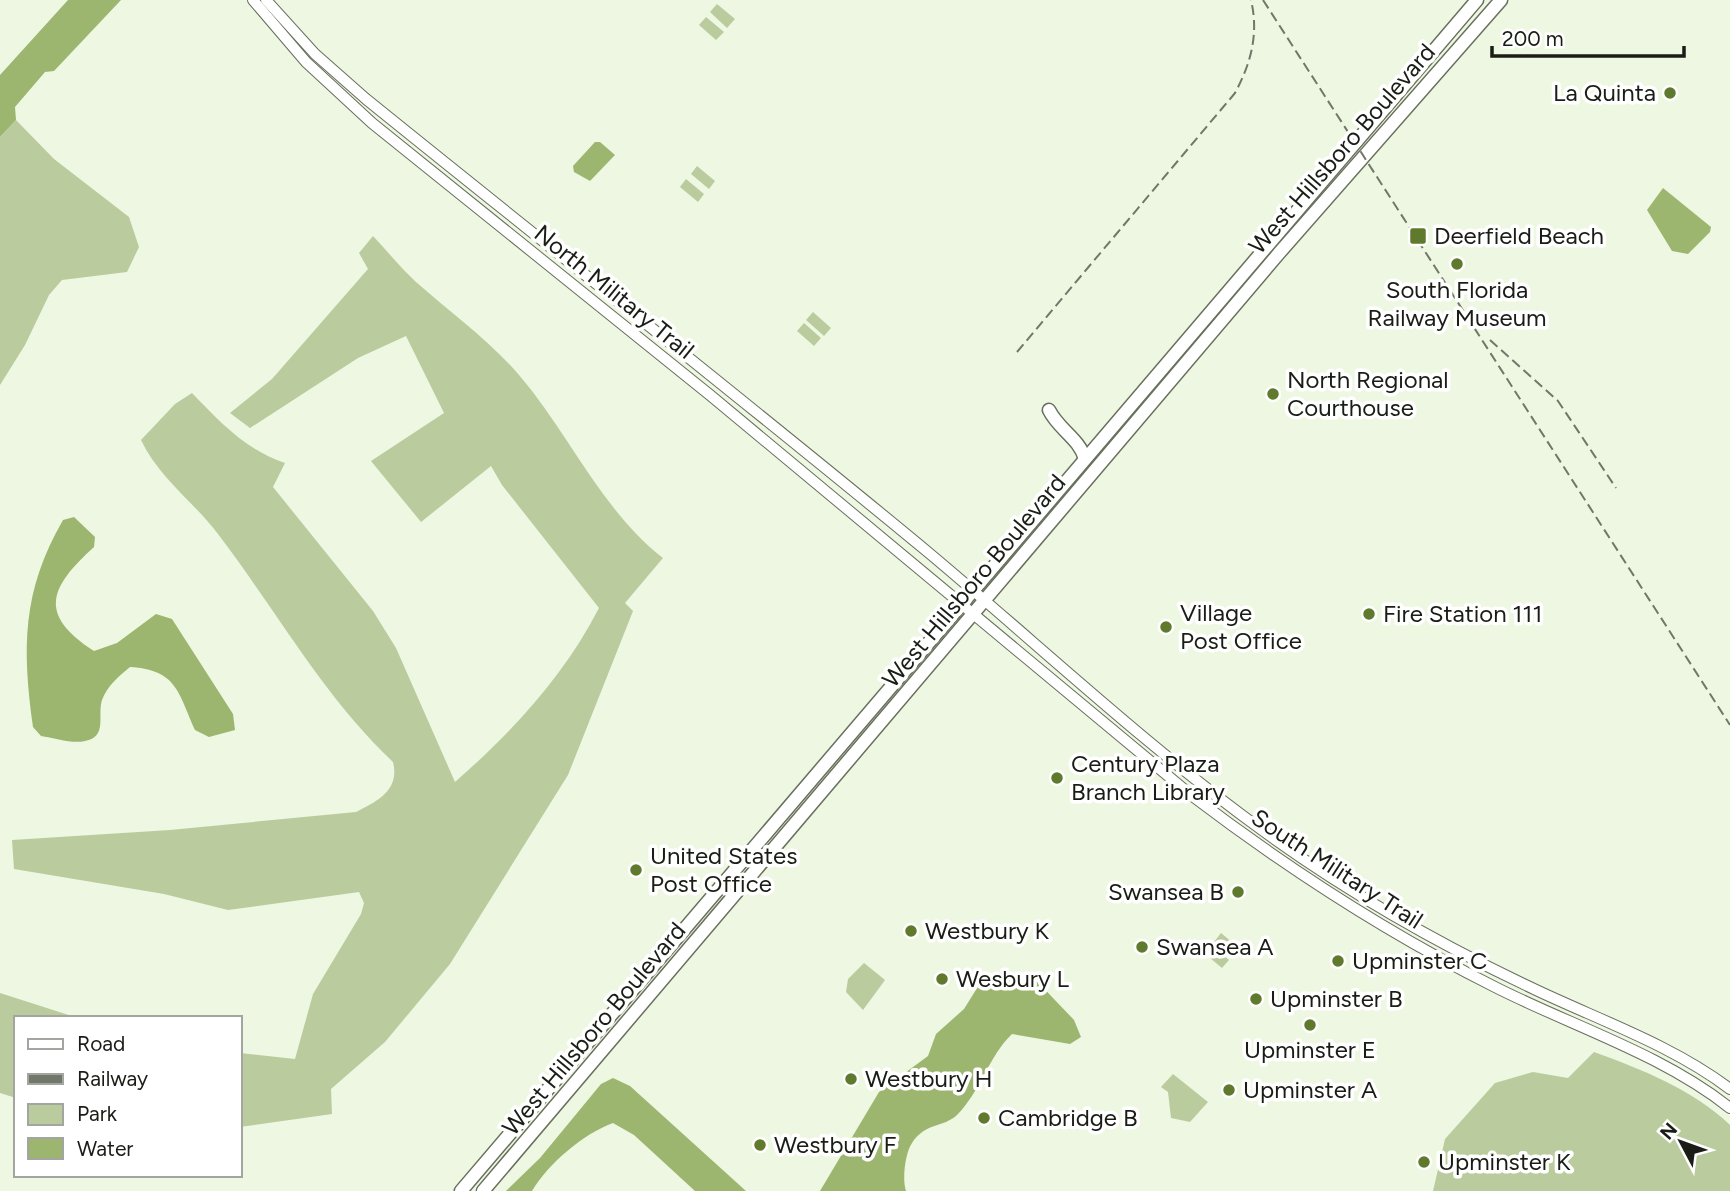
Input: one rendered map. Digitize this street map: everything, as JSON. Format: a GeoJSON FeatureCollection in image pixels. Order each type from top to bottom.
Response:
{"type":"FeatureCollection","features":[{"type":"Feature","properties":{"kind":"main road","name":"West Hillsboro Boulevard"},"geometry":{"type":"LineString","coordinates":[[461,1191],[1478,0]]}},
{"type":"Feature","properties":{"kind":"main road","name":"West Hillsboro Boulevard"},"geometry":{"type":"LineString","coordinates":[[482,1191],[1210,334],[1501,0]]}},
{"type":"Feature","properties":{"kind":"main road"},"geometry":{"type":"LineString","coordinates":[[1297,233],[1305,218],[1303,204]]}},
{"type":"Feature","properties":{"kind":"main road"},"geometry":{"type":"LineString","coordinates":[[1210,334],[1214,309]]}},
{"type":"Feature","properties":{"kind":"main road"},"geometry":{"type":"LineString","coordinates":[[1049,410],[1054,420],[1077,441],[1085,459]]}},
{"type":"Feature","properties":{"kind":"main road"},"geometry":{"type":"LineString","coordinates":[[681,932],[685,954]]}},
{"type":"Feature","properties":{"kind":"main road"},"geometry":{"type":"LineString","coordinates":[[667,974],[672,957],[669,946]]}},
{"type":"Feature","properties":{"kind":"street","name":"North Military Trail"},"geometry":{"type":"LineString","coordinates":[[253,0],[306,62],[372,122],[710,395],[961,604]]}},
{"type":"Feature","properties":{"kind":"street","name":"North Military Trail"},"geometry":{"type":"LineString","coordinates":[[266,0],[315,54],[366,99],[726,386],[972,591]]}},
{"type":"Feature","properties":{"kind":"street","name":"South Military Trail"},"geometry":{"type":"LineString","coordinates":[[972,591],[1193,777],[1320,870],[1450,947],[1659,1046],[1730,1089]]}},
{"type":"Feature","properties":{"kind":"street","name":"South Military Trail"},"geometry":{"type":"LineString","coordinates":[[961,604],[1191,795],[1312,882],[1446,962],[1680,1075],[1730,1108]]}},
{"type":"Feature","properties":{"kind":"green space"},"geometry":{"type":"Polygon","coordinates":[[[717,4],[735,19],[727,28],[710,12],[717,4]]]}},
{"type":"Feature","properties":{"kind":"green space"},"geometry":{"type":"Polygon","coordinates":[[[706,17],[724,32],[716,40],[699,25],[706,17]]]}},
{"type":"Feature","properties":{"kind":"green space"},"geometry":{"type":"Polygon","coordinates":[[[16,120],[54,159],[129,217],[139,247],[127,272],[62,280],[49,295],[25,345],[0,385],[0,137],[16,120]]]}},
{"type":"Feature","properties":{"kind":"green space"},"geometry":{"type":"Polygon","coordinates":[[[697,166],[715,181],[709,189],[691,174],[697,166]]]}},
{"type":"Feature","properties":{"kind":"green space"},"geometry":{"type":"Polygon","coordinates":[[[686,179],[704,194],[698,202],[680,187],[686,179]]]}},
{"type":"Feature","properties":{"kind":"green space"},"geometry":{"type":"Polygon","coordinates":[[[373,236],[416,282],[507,362],[537,398],[621,517],[663,558],[625,603],[633,611],[568,775],[450,964],[385,1042],[331,1089],[332,1114],[242,1127],[242,1053],[295,1059],[313,994],[361,914],[364,903],[359,892],[228,910],[164,894],[14,869],[12,840],[170,830],[356,812],[379,799],[390,787],[394,772],[393,762],[322,681],[209,522],[157,466],[141,440],[175,404],[192,393],[246,443],[285,463],[273,487],[373,611],[396,648],[455,782],[497,743],[536,701],[570,657],[599,608],[502,485],[491,466],[421,522],[371,461],[444,413],[406,336],[358,358],[250,428],[230,413],[272,379],[368,269],[359,253],[373,236]]]}},
{"type":"Feature","properties":{"kind":"green space"},"geometry":{"type":"Polygon","coordinates":[[[813,312],[831,328],[824,336],[806,320],[813,312]]]}},
{"type":"Feature","properties":{"kind":"green space"},"geometry":{"type":"Polygon","coordinates":[[[804,323],[821,338],[814,346],[797,331],[804,323]]]}},
{"type":"Feature","properties":{"kind":"green space"},"geometry":{"type":"Polygon","coordinates":[[[1221,933],[1239,948],[1232,957],[1214,942],[1221,933]]]}},
{"type":"Feature","properties":{"kind":"green space"},"geometry":{"type":"Polygon","coordinates":[[[1211,945],[1229,960],[1222,968],[1204,953],[1211,945]]]}},
{"type":"Feature","properties":{"kind":"green space"},"geometry":{"type":"Polygon","coordinates":[[[864,963],[885,980],[863,1010],[846,992],[848,979],[864,963]]]}},
{"type":"Feature","properties":{"kind":"green space"},"geometry":{"type":"Polygon","coordinates":[[[0,993],[72,1016],[14,1016],[14,1097],[0,1093],[0,993]]]}},
{"type":"Feature","properties":{"kind":"green space"},"geometry":{"type":"Polygon","coordinates":[[[1594,1052],[1648,1073],[1684,1091],[1730,1125],[1730,1191],[1433,1191],[1445,1139],[1495,1083],[1533,1072],[1568,1078],[1594,1052]]]}},
{"type":"Feature","properties":{"kind":"green space"},"geometry":{"type":"Polygon","coordinates":[[[1173,1074],[1208,1102],[1190,1122],[1171,1118],[1168,1092],[1161,1087],[1173,1074]]]}},
{"type":"Feature","properties":{"kind":"water"},"geometry":{"type":"Polygon","coordinates":[[[68,0],[121,0],[54,71],[45,72],[15,107],[16,120],[0,137],[0,75],[68,0]]]}},
{"type":"Feature","properties":{"kind":"water"},"geometry":{"type":"Polygon","coordinates":[[[595,142],[600,142],[615,155],[590,181],[574,172],[573,166],[595,142]]]}},
{"type":"Feature","properties":{"kind":"water"},"geometry":{"type":"Polygon","coordinates":[[[1663,188],[1711,227],[1710,232],[1688,254],[1672,251],[1647,210],[1663,188]]]}},
{"type":"Feature","properties":{"kind":"water"},"geometry":{"type":"Polygon","coordinates":[[[74,517],[95,537],[94,547],[67,575],[60,588],[56,600],[57,612],[64,625],[94,651],[117,643],[156,614],[172,619],[233,714],[235,730],[209,737],[195,730],[179,694],[167,678],[146,669],[130,667],[104,695],[99,730],[92,739],[75,742],[41,736],[33,727],[27,671],[28,621],[39,571],[49,546],[63,520],[74,517]]]}},
{"type":"Feature","properties":{"kind":"water"},"geometry":{"type":"Polygon","coordinates":[[[1006,971],[1033,977],[1074,1020],[1081,1037],[1070,1044],[1012,1034],[957,1115],[929,1128],[912,1143],[905,1167],[906,1191],[820,1191],[879,1092],[928,1056],[936,1034],[964,1009],[984,977],[1006,971]]]}},
{"type":"Feature","properties":{"kind":"water"},"geometry":{"type":"Polygon","coordinates":[[[613,1078],[630,1086],[746,1191],[695,1191],[634,1135],[613,1123],[590,1134],[568,1151],[539,1180],[532,1191],[506,1191],[540,1158],[601,1084],[613,1078]]]}},
{"type":"Feature","properties":{"kind":"railway"},"geometry":{"type":"LineString","coordinates":[[1017,352],[1235,93],[1252,48],[1254,25],[1251,0]]}},
{"type":"Feature","properties":{"kind":"railway"},"geometry":{"type":"LineString","coordinates":[[1263,0],[1730,725]]}},
{"type":"Feature","properties":{"kind":"railway"},"geometry":{"type":"LineString","coordinates":[[1490,340],[1558,401],[1616,488]]}},
{"type":"Feature","properties":{"kind":"place","name":"La Quinta"},"geometry":{"type":"Point","coordinates":[1670,93]}},
{"type":"Feature","properties":{"kind":"place","name":"Deerfield Beach"},"geometry":{"type":"Point","coordinates":[1418,236]}},
{"type":"Feature","properties":{"kind":"place","name":"South Florida Railway Museum"},"geometry":{"type":"Point","coordinates":[1457,264]}},
{"type":"Feature","properties":{"kind":"place","name":"North Regional Courthouse"},"geometry":{"type":"Point","coordinates":[1273,394]}},
{"type":"Feature","properties":{"kind":"place","name":"Fire Station 111"},"geometry":{"type":"Point","coordinates":[1369,614]}},
{"type":"Feature","properties":{"kind":"place","name":"Village Post Office"},"geometry":{"type":"Point","coordinates":[1166,627]}},
{"type":"Feature","properties":{"kind":"place","name":"Century Plaza Branch Library"},"geometry":{"type":"Point","coordinates":[1057,778]}},
{"type":"Feature","properties":{"kind":"place","name":"United States Post Office"},"geometry":{"type":"Point","coordinates":[636,870]}},
{"type":"Feature","properties":{"kind":"place","name":"Swansea B"},"geometry":{"type":"Point","coordinates":[1238,892]}},
{"type":"Feature","properties":{"kind":"place","name":"Westbury K"},"geometry":{"type":"Point","coordinates":[911,931]}},
{"type":"Feature","properties":{"kind":"place","name":"Swansea A"},"geometry":{"type":"Point","coordinates":[1142,947]}},
{"type":"Feature","properties":{"kind":"place","name":"Upminster C"},"geometry":{"type":"Point","coordinates":[1338,961]}},
{"type":"Feature","properties":{"kind":"place","name":"Wesbury L"},"geometry":{"type":"Point","coordinates":[942,979]}},
{"type":"Feature","properties":{"kind":"place","name":"Upminster B"},"geometry":{"type":"Point","coordinates":[1256,999]}},
{"type":"Feature","properties":{"kind":"place","name":"Upminster E"},"geometry":{"type":"Point","coordinates":[1310,1025]}},
{"type":"Feature","properties":{"kind":"place","name":"Westbury H"},"geometry":{"type":"Point","coordinates":[851,1079]}},
{"type":"Feature","properties":{"kind":"place","name":"Upminster A"},"geometry":{"type":"Point","coordinates":[1229,1090]}},
{"type":"Feature","properties":{"kind":"place","name":"Cambridge B"},"geometry":{"type":"Point","coordinates":[984,1118]}},
{"type":"Feature","properties":{"kind":"place","name":"Westbury F"},"geometry":{"type":"Point","coordinates":[760,1145]}},
{"type":"Feature","properties":{"kind":"place","name":"Upminster K"},"geometry":{"type":"Point","coordinates":[1424,1162]}}]}
